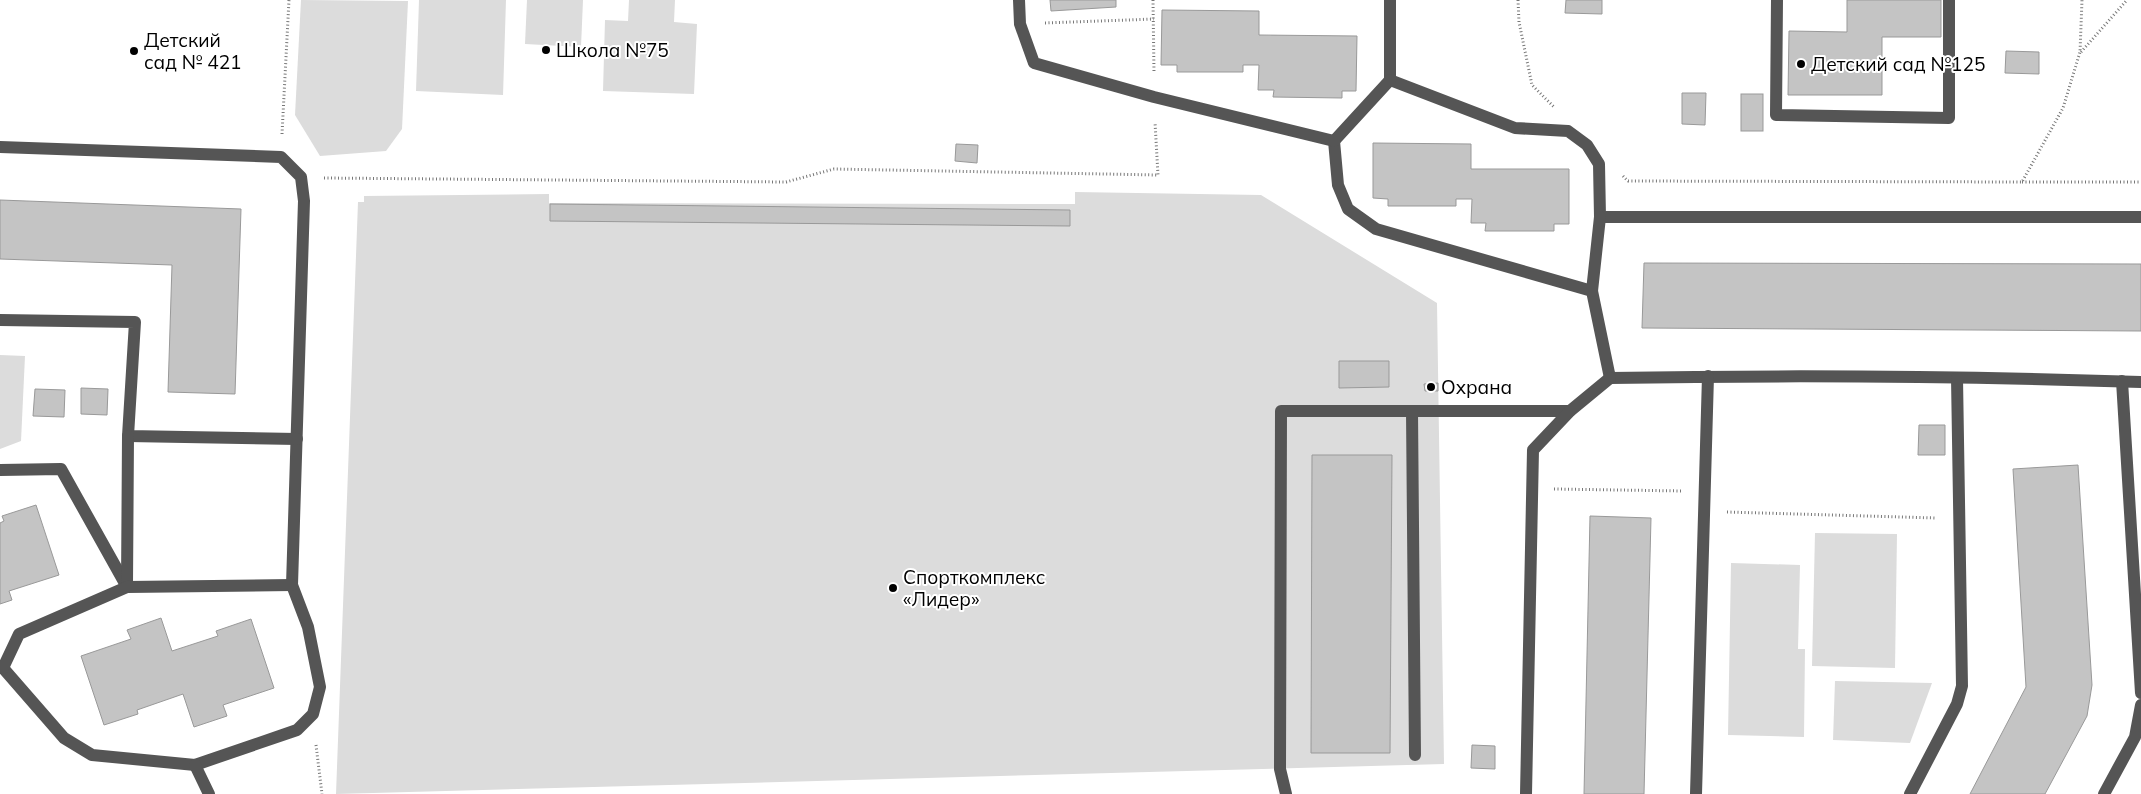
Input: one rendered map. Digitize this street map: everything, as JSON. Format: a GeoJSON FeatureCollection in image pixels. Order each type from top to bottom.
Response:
{"type":"FeatureCollection","features":[{"type":"Feature","properties":{"kind":"lane"},"geometry":{"type":"LineString","coordinates":[[1019,0],[1020,24],[1034,63],[1154,97],[1334,141]]}},
{"type":"Feature","properties":{"kind":"lane"},"geometry":{"type":"LineString","coordinates":[[1390,0],[1390,80],[1334,141],[1338,185],[1348,209],[1376,229],[1592,291]]}},
{"type":"Feature","properties":{"kind":"lane"},"geometry":{"type":"LineString","coordinates":[[1777,0],[1776,115],[1949,118],[1949,0]]}},
{"type":"Feature","properties":{"kind":"lane"},"geometry":{"type":"LineString","coordinates":[[1390,80],[1515,128],[1568,131],[1587,145],[1599,164],[1600,217],[1592,291],[1610,378]]}},
{"type":"Feature","properties":{"kind":"lane"},"geometry":{"type":"LineString","coordinates":[[0,147],[281,157],[301,177],[304,201],[292,586],[308,626],[320,687],[313,714],[297,730],[195,765],[92,755],[64,738],[1,668],[19,634],[127,587],[292,586]]}},
{"type":"Feature","properties":{"kind":"lane"},"geometry":{"type":"LineString","coordinates":[[1600,217],[2141,217]]}},
{"type":"Feature","properties":{"kind":"lane"},"geometry":{"type":"LineString","coordinates":[[0,320],[136,322],[128,436],[127,587]]}},
{"type":"Feature","properties":{"kind":"lane"},"geometry":{"type":"LineString","coordinates":[[1696,794],[1708,376]]}},
{"type":"Feature","properties":{"kind":"lane"},"geometry":{"type":"LineString","coordinates":[[1526,794],[1533,450],[1570,411],[1610,378],[1708,376],[2141,382]]}},
{"type":"Feature","properties":{"kind":"lane"},"geometry":{"type":"LineString","coordinates":[[1910,794],[1957,704],[1962,686],[1957,378]]}},
{"type":"Feature","properties":{"kind":"lane"},"geometry":{"type":"LineString","coordinates":[[2122,381],[2141,693]]}},
{"type":"Feature","properties":{"kind":"lane"},"geometry":{"type":"LineString","coordinates":[[1286,794],[1280,769],[1281,411],[1570,411]]}},
{"type":"Feature","properties":{"kind":"lane"},"geometry":{"type":"LineString","coordinates":[[1412,411],[1415,755]]}},
{"type":"Feature","properties":{"kind":"lane"},"geometry":{"type":"LineString","coordinates":[[128,436],[297,439]]}},
{"type":"Feature","properties":{"kind":"lane"},"geometry":{"type":"LineString","coordinates":[[0,470],[61,469],[127,587]]}},
{"type":"Feature","properties":{"kind":"lane"},"geometry":{"type":"LineString","coordinates":[[2104,794],[2135,737],[2141,705]]}},
{"type":"Feature","properties":{"kind":"lane"},"geometry":{"type":"LineString","coordinates":[[195,765],[209,794]]}},
{"type":"Feature","properties":{"kind":"path"},"geometry":{"type":"LineString","coordinates":[[301,177],[786,182],[834,169],[1158,175],[1154,97],[1153,0]]}},
{"type":"Feature","properties":{"kind":"path"},"geometry":{"type":"LineString","coordinates":[[2080,52],[2127,0]]}},
{"type":"Feature","properties":{"kind":"path"},"geometry":{"type":"LineString","coordinates":[[1020,24],[1154,19]]}},
{"type":"Feature","properties":{"kind":"path"},"geometry":{"type":"LineString","coordinates":[[2022,182],[2141,182]]}},
{"type":"Feature","properties":{"kind":"path"},"geometry":{"type":"LineString","coordinates":[[1531,488],[1705,491]]}},
{"type":"Feature","properties":{"kind":"path"},"geometry":{"type":"LineString","coordinates":[[1704,511],[1959,518]]}},
{"type":"Feature","properties":{"kind":"path"},"geometry":{"type":"LineString","coordinates":[[313,714],[322,794]]}},
{"type":"Feature","properties":{"kind":"shaded area"},"geometry":{"type":"Polygon","coordinates":[[[301,0],[408,1],[402,129],[386,151],[320,156],[295,115],[301,0]]]}},
{"type":"Feature","properties":{"kind":"shaded area"},"geometry":{"type":"Polygon","coordinates":[[[419,0],[506,0],[503,95],[416,91],[419,0]]]}},
{"type":"Feature","properties":{"kind":"shaded area"},"geometry":{"type":"Polygon","coordinates":[[[527,0],[583,0],[581,47],[525,44],[527,0]]]}},
{"type":"Feature","properties":{"kind":"shaded area"},"geometry":{"type":"Polygon","coordinates":[[[629,0],[675,0],[674,22],[697,24],[694,94],[603,91],[605,20],[628,21],[629,0]]]}},
{"type":"Feature","properties":{"kind":"shaded area","name":"Спорткомплекс «Лидер»"},"geometry":{"type":"Polygon","coordinates":[[[1075,192],[1261,195],[1437,303],[1444,764],[336,794],[358,202],[364,202],[364,196],[549,194],[549,203],[1075,204],[1075,192]]]}},
{"type":"Feature","properties":{"kind":"shaded area"},"geometry":{"type":"Polygon","coordinates":[[[0,355],[25,356],[21,441],[0,449],[0,355]]]}},
{"type":"Feature","properties":{"kind":"shaded area"},"geometry":{"type":"Polygon","coordinates":[[[1815,533],[1897,534],[1895,668],[1812,666],[1815,533]]]}},
{"type":"Feature","properties":{"kind":"shaded area"},"geometry":{"type":"Polygon","coordinates":[[[1731,563],[1800,565],[1798,649],[1805,649],[1804,737],[1728,735],[1731,563]]]}},
{"type":"Feature","properties":{"kind":"shaded area"},"geometry":{"type":"Polygon","coordinates":[[[1835,681],[1932,683],[1910,743],[1833,740],[1835,681]]]}},
{"type":"Feature","properties":{"kind":"building"},"geometry":{"type":"Polygon","coordinates":[[[1050,0],[1116,0],[1116,7],[1051,11],[1050,0]]]}},
{"type":"Feature","properties":{"kind":"building"},"geometry":{"type":"Polygon","coordinates":[[[1566,0],[1602,0],[1602,14],[1565,13],[1566,0]]]}},
{"type":"Feature","properties":{"kind":"building"},"geometry":{"type":"Polygon","coordinates":[[[1847,0],[1941,0],[1941,37],[1882,37],[1882,95],[1788,95],[1789,31],[1847,32],[1847,0]]]}},
{"type":"Feature","properties":{"kind":"building"},"geometry":{"type":"Polygon","coordinates":[[[1162,10],[1259,11],[1259,35],[1357,36],[1356,91],[1342,91],[1342,98],[1273,97],[1274,90],[1258,90],[1259,65],[1243,65],[1243,72],[1177,72],[1177,65],[1161,65],[1162,10]]]}},
{"type":"Feature","properties":{"kind":"building"},"geometry":{"type":"Polygon","coordinates":[[[2006,51],[2039,52],[2039,74],[2005,73],[2006,51]]]}},
{"type":"Feature","properties":{"kind":"building"},"geometry":{"type":"Polygon","coordinates":[[[1682,93],[1706,93],[1705,125],[1682,124],[1682,93]]]}},
{"type":"Feature","properties":{"kind":"building"},"geometry":{"type":"Polygon","coordinates":[[[1741,94],[1763,94],[1763,131],[1741,131],[1741,94]]]}},
{"type":"Feature","properties":{"kind":"building"},"geometry":{"type":"Polygon","coordinates":[[[1373,143],[1471,144],[1471,169],[1569,169],[1569,224],[1554,224],[1554,231],[1485,231],[1486,223],[1471,223],[1472,199],[1456,199],[1456,206],[1388,206],[1388,199],[1373,198],[1373,143]]]}},
{"type":"Feature","properties":{"kind":"building"},"geometry":{"type":"Polygon","coordinates":[[[956,144],[978,145],[977,163],[955,161],[956,144]]]}},
{"type":"Feature","properties":{"kind":"building"},"geometry":{"type":"Polygon","coordinates":[[[0,200],[241,209],[235,394],[168,392],[172,265],[0,259],[0,200]]]}},
{"type":"Feature","properties":{"kind":"building"},"geometry":{"type":"Polygon","coordinates":[[[550,204],[1070,210],[1070,226],[550,221],[550,204]]]}},
{"type":"Feature","properties":{"kind":"building"},"geometry":{"type":"Polygon","coordinates":[[[1644,263],[2141,264],[2141,331],[1642,328],[1644,263]]]}},
{"type":"Feature","properties":{"kind":"building"},"geometry":{"type":"Polygon","coordinates":[[[1339,361],[1389,361],[1389,387],[1339,388],[1339,361]]]}},
{"type":"Feature","properties":{"kind":"building","name":"Охрана"},"geometry":{"type":"Polygon","coordinates":[[[1438,383],[1438,391],[1425,391],[1424,384],[1438,383]]]}},
{"type":"Feature","properties":{"kind":"building"},"geometry":{"type":"Polygon","coordinates":[[[81,388],[108,389],[107,415],[81,414],[81,388]]]}},
{"type":"Feature","properties":{"kind":"building"},"geometry":{"type":"Polygon","coordinates":[[[35,389],[65,390],[64,417],[33,416],[35,389]]]}},
{"type":"Feature","properties":{"kind":"building"},"geometry":{"type":"Polygon","coordinates":[[[1919,425],[1945,425],[1945,455],[1918,455],[1919,425]]]}},
{"type":"Feature","properties":{"kind":"building"},"geometry":{"type":"Polygon","coordinates":[[[1312,455],[1392,455],[1390,753],[1311,753],[1312,455]]]}},
{"type":"Feature","properties":{"kind":"building"},"geometry":{"type":"Polygon","coordinates":[[[2078,465],[2092,685],[2087,716],[2045,794],[1970,794],[2026,687],[2013,469],[2078,465]]]}},
{"type":"Feature","properties":{"kind":"building"},"geometry":{"type":"Polygon","coordinates":[[[36,505],[59,575],[9,591],[12,600],[0,604],[0,523],[4,521],[2,516],[36,505]]]}},
{"type":"Feature","properties":{"kind":"building"},"geometry":{"type":"Polygon","coordinates":[[[1590,516],[1651,518],[1644,794],[1584,794],[1590,516]]]}},
{"type":"Feature","properties":{"kind":"building"},"geometry":{"type":"Polygon","coordinates":[[[161,618],[172,651],[218,636],[216,631],[251,619],[274,688],[223,705],[227,716],[194,727],[183,694],[137,710],[138,714],[104,725],[81,656],[131,639],[127,630],[161,618]]]}},
{"type":"Feature","properties":{"kind":"building"},"geometry":{"type":"Polygon","coordinates":[[[1472,745],[1495,746],[1495,769],[1471,768],[1472,745]]]}},
{"type":"Feature","properties":{"kind":"place","name":"Школа №75"},"geometry":{"type":"Point","coordinates":[546,50]}},
{"type":"Feature","properties":{"kind":"place","name":"Детский сад № 421"},"geometry":{"type":"Point","coordinates":[134,51]}},
{"type":"Feature","properties":{"kind":"place","name":"Детский сад №125"},"geometry":{"type":"Point","coordinates":[1801,64]}},
{"type":"Feature","properties":{"kind":"place","name":"Охрана"},"geometry":{"type":"Point","coordinates":[1431,387]}},
{"type":"Feature","properties":{"kind":"place","name":"Спорткомплекс «Лидер»"},"geometry":{"type":"Point","coordinates":[893,588]}}]}
